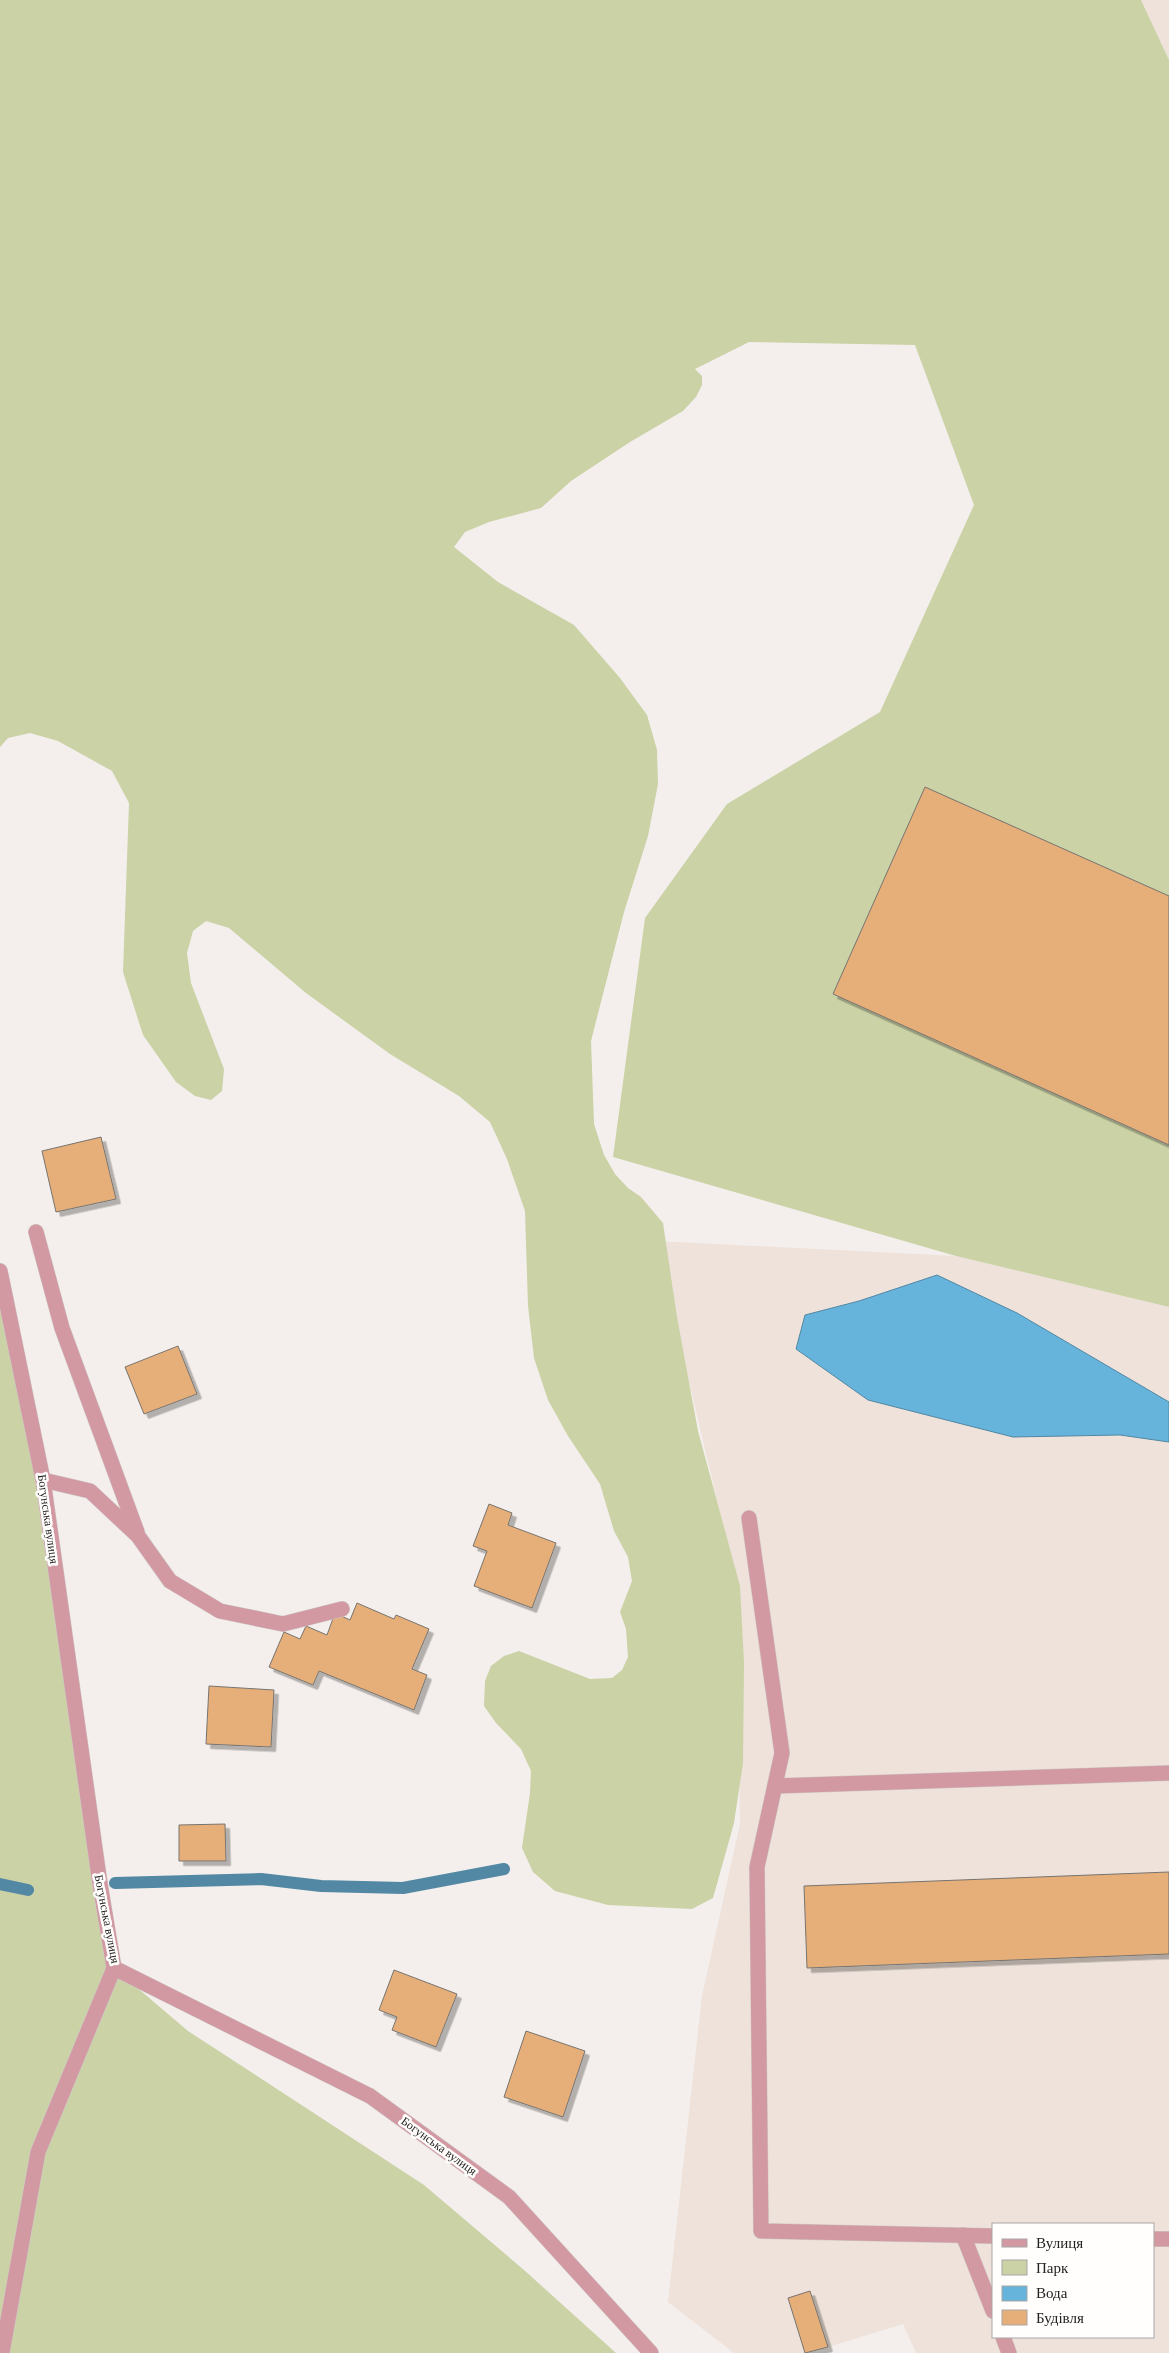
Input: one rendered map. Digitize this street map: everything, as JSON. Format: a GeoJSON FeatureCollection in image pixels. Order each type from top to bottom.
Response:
{"type":"FeatureCollection","features":[{"type":"Feature","properties":{"kind":"street"},"geometry":{"type":"LineString","coordinates":[[36,1232],[62,1328],[138,1536]]}},
{"type":"Feature","properties":{"kind":"street","name":"Богунська вулиця"},"geometry":{"type":"LineString","coordinates":[[0,1271],[43,1480],[100,1884],[114,1968],[370,2096],[509,2197],[651,2353]]}},
{"type":"Feature","properties":{"kind":"street"},"geometry":{"type":"LineString","coordinates":[[43,1480],[90,1491],[138,1536],[170,1581],[220,1611],[283,1624],[342,1609]]}},
{"type":"Feature","properties":{"kind":"street"},"geometry":{"type":"LineString","coordinates":[[749,1518],[782,1752],[757,1867],[760,2231],[992,2236]]}},
{"type":"Feature","properties":{"kind":"street"},"geometry":{"type":"LineString","coordinates":[[775,1786],[1169,1773]]}},
{"type":"Feature","properties":{"kind":"street"},"geometry":{"type":"LineString","coordinates":[[2,2353],[38,2152],[114,1968]]}},
{"type":"Feature","properties":{"kind":"street"},"geometry":{"type":"LineString","coordinates":[[963,2235],[992,2308]]}},
{"type":"Feature","properties":{"kind":"street"},"geometry":{"type":"LineString","coordinates":[[1154,2239],[1169,2239]]}},
{"type":"Feature","properties":{"kind":"street"},"geometry":{"type":"LineString","coordinates":[[1003,2338],[1009,2353]]}},
{"type":"Feature","properties":{"kind":"shaded area"},"geometry":{"type":"Polygon","coordinates":[[[1141,0],[1169,0],[1169,60],[1141,0]]]}},
{"type":"Feature","properties":{"kind":"shaded area"},"geometry":{"type":"Polygon","coordinates":[[[656,1241],[956,1256],[1169,1307],[1169,2353],[916,2353],[903,2324],[809,2353],[734,2353],[668,2302],[702,1996],[740,1824],[736,1581],[656,1241]]]}},
{"type":"Feature","properties":{"kind":"green space"},"geometry":{"type":"Polygon","coordinates":[[[0,0],[1141,0],[1169,60],[1169,1307],[956,1256],[613,1157],[645,918],[727,804],[880,712],[974,505],[915,345],[749,342],[695,369],[702,376],[702,385],[696,397],[683,411],[630,442],[571,481],[541,508],[489,522],[465,532],[454,547],[498,582],[574,625],[620,678],[647,715],[657,750],[658,784],[648,836],[624,912],[591,1041],[594,1124],[604,1155],[615,1174],[628,1188],[641,1197],[663,1223],[677,1317],[698,1431],[740,1586],[744,1663],[743,1763],[734,1823],[713,1898],[692,1909],[608,1905],[555,1891],[533,1872],[522,1848],[530,1793],[531,1771],[521,1749],[496,1723],[484,1706],[485,1681],[491,1666],[504,1656],[519,1651],[590,1679],[612,1678],[622,1670],[628,1657],[626,1629],[620,1612],[632,1581],[628,1557],[614,1531],[600,1484],[568,1436],[548,1400],[534,1358],[528,1306],[525,1211],[507,1159],[490,1122],[459,1096],[390,1054],[306,993],[229,928],[206,921],[193,931],[187,953],[191,983],[224,1069],[222,1091],[211,1100],[195,1096],[176,1082],[143,1035],[123,972],[129,803],[112,771],[58,741],[30,733],[8,738],[0,747],[0,0]]]}},
{"type":"Feature","properties":{"kind":"green space"},"geometry":{"type":"Polygon","coordinates":[[[0,1271],[43,1480],[114,1968],[188,2031],[424,2185],[524,2270],[616,2353],[0,2353],[0,1271]]]}},
{"type":"Feature","properties":{"kind":"water"},"geometry":{"type":"Polygon","coordinates":[[[937,1275],[1017,1313],[1169,1402],[1169,1442],[1120,1435],[1013,1437],[868,1400],[796,1349],[805,1315],[859,1301],[937,1275]]]}},
{"type":"Feature","properties":{"kind":"building"},"geometry":{"type":"Polygon","coordinates":[[[925,787],[1169,896],[1169,1145],[833,994],[925,787]]]}},
{"type":"Feature","properties":{"kind":"building"},"geometry":{"type":"Polygon","coordinates":[[[101,1137],[116,1199],[56,1212],[42,1151],[101,1137]]]}},
{"type":"Feature","properties":{"kind":"building"},"geometry":{"type":"Polygon","coordinates":[[[178,1346],[197,1394],[144,1414],[125,1367],[178,1346]]]}},
{"type":"Feature","properties":{"kind":"building"},"geometry":{"type":"Polygon","coordinates":[[[489,1504],[512,1513],[508,1525],[556,1543],[532,1608],[474,1586],[487,1551],[473,1546],[489,1504]]]}},
{"type":"Feature","properties":{"kind":"building"},"geometry":{"type":"Polygon","coordinates":[[[357,1603],[394,1619],[396,1615],[429,1629],[412,1669],[427,1675],[414,1710],[319,1671],[313,1685],[269,1667],[284,1632],[300,1639],[306,1626],[327,1635],[335,1613],[350,1620],[357,1603]]]}},
{"type":"Feature","properties":{"kind":"building"},"geometry":{"type":"Polygon","coordinates":[[[209,1686],[274,1690],[271,1747],[206,1744],[209,1686]]]}},
{"type":"Feature","properties":{"kind":"building"},"geometry":{"type":"Polygon","coordinates":[[[225,1824],[226,1861],[179,1861],[179,1825],[225,1824]]]}},
{"type":"Feature","properties":{"kind":"building"},"geometry":{"type":"Polygon","coordinates":[[[1169,1872],[1169,1954],[807,1968],[804,1886],[1169,1872]]]}},
{"type":"Feature","properties":{"kind":"building"},"geometry":{"type":"Polygon","coordinates":[[[394,1970],[457,1994],[436,2047],[392,2030],[397,2017],[379,2010],[394,1970]]]}},
{"type":"Feature","properties":{"kind":"building"},"geometry":{"type":"Polygon","coordinates":[[[526,2031],[585,2051],[563,2117],[504,2097],[526,2031]]]}},
{"type":"Feature","properties":{"kind":"building"},"geometry":{"type":"Polygon","coordinates":[[[810,2291],[828,2347],[805,2353],[788,2298],[810,2291]]]}},
{"type":"Feature","properties":{"kind":"waterway"},"geometry":{"type":"LineString","coordinates":[[115,1883],[261,1879],[321,1886],[403,1888],[504,1869]]}},
{"type":"Feature","properties":{"kind":"waterway"},"geometry":{"type":"LineString","coordinates":[[0,1884],[28,1890]]}}]}
